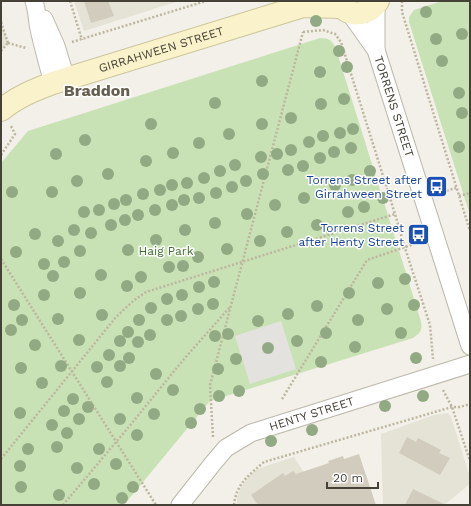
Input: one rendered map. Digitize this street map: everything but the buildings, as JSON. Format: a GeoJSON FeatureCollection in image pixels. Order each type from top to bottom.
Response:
{"type":"FeatureCollection","features":[{"type":"Feature","properties":{"kind":"street","name":"GIRRAHWEEN STREET"},"geometry":{"type":"LineString","coordinates":[[6,117],[9,104],[37,89],[306,3],[342,7],[356,13],[364,12],[372,8],[378,2]]}},
{"type":"Feature","properties":{"kind":"street","name":"TORRENS STREET"},"geometry":{"type":"LineString","coordinates":[[378,2],[376,50],[470,346]]}},
{"type":"Feature","properties":{"kind":"street"},"geometry":{"type":"LineString","coordinates":[[36,5],[45,20],[56,46],[60,81]]}},
{"type":"Feature","properties":{"kind":"street","name":"TORRENS STREET"},"geometry":{"type":"LineString","coordinates":[[342,7],[376,50]]}},
{"type":"Feature","properties":{"kind":"street","name":"HENTY STREET"},"geometry":{"type":"LineString","coordinates":[[183,504],[226,448],[251,433],[470,364]]}},
{"type":"Feature","properties":{"kind":"path"},"geometry":{"type":"LineString","coordinates":[[70,1],[82,40],[206,1]]}},
{"type":"Feature","properties":{"kind":"path"},"geometry":{"type":"LineString","coordinates":[[402,1],[402,12],[470,231]]}},
{"type":"Feature","properties":{"kind":"path"},"geometry":{"type":"LineString","coordinates":[[1,22],[8,43],[1,51]]}},
{"type":"Feature","properties":{"kind":"path"},"geometry":{"type":"LineString","coordinates":[[214,462],[210,385],[303,32],[323,30],[335,34],[341,42],[430,325],[433,358]]}},
{"type":"Feature","properties":{"kind":"path"},"geometry":{"type":"LineString","coordinates":[[1,155],[15,134],[6,117]]}},
{"type":"Feature","properties":{"kind":"path"},"geometry":{"type":"LineString","coordinates":[[459,196],[470,192]]}},
{"type":"Feature","properties":{"kind":"path"},"geometry":{"type":"LineString","coordinates":[[1,459],[116,316],[146,292],[395,214]]}},
{"type":"Feature","properties":{"kind":"path"},"geometry":{"type":"LineString","coordinates":[[282,399],[367,260],[405,248]]}},
{"type":"Feature","properties":{"kind":"path"},"geometry":{"type":"LineString","coordinates":[[1,258],[156,505]]}},
{"type":"Feature","properties":{"kind":"path"},"geometry":{"type":"LineString","coordinates":[[63,505],[230,306]]}},
{"type":"Feature","properties":{"kind":"path"},"geometry":{"type":"LineString","coordinates":[[442,388],[452,407],[470,461]]}},
{"type":"Feature","properties":{"kind":"path"},"geometry":{"type":"LineString","coordinates":[[234,505],[237,490],[241,484],[264,462],[452,407],[460,408],[470,404]]}},
{"type":"Feature","properties":{"kind":"shaded area"},"geometry":{"type":"Polygon","coordinates":[[[74,1],[179,1],[84,31],[74,1]]]}},
{"type":"Feature","properties":{"kind":"shaded area"},"geometry":{"type":"Polygon","coordinates":[[[1,22],[8,43],[1,50],[1,22]]]}},
{"type":"Feature","properties":{"kind":"shaded area"},"geometry":{"type":"Polygon","coordinates":[[[281,321],[296,369],[250,384],[235,336],[281,321]]]}},
{"type":"Feature","properties":{"kind":"shaded area"},"geometry":{"type":"Polygon","coordinates":[[[448,413],[451,417],[470,477],[470,484],[444,505],[383,505],[381,434],[434,415],[448,413]]]}},
{"type":"Feature","properties":{"kind":"shaded area"},"geometry":{"type":"Polygon","coordinates":[[[294,457],[325,505],[237,505],[237,498],[240,489],[251,474],[266,466],[294,457]]]}},
{"type":"Feature","properties":{"kind":"green space"},"geometry":{"type":"Polygon","coordinates":[[[442,1],[470,1],[470,215],[409,22],[409,17],[414,10],[442,1]]]}},
{"type":"Feature","properties":{"kind":"green space","name":"Haig Park"},"geometry":{"type":"Polygon","coordinates":[[[320,38],[330,40],[336,49],[420,318],[420,332],[413,338],[210,401],[124,505],[1,505],[1,163],[28,131],[320,38]]]}},
{"type":"Feature","properties":{"kind":"place","name":"Torrens Street after Girrahween Street"},"geometry":{"type":"Point","coordinates":[437,187]}},
{"type":"Feature","properties":{"kind":"place","name":"Torrens Street after Henty Street"},"geometry":{"type":"Point","coordinates":[419,235]}},
{"type":"Feature","properties":{"kind":"district","name":"Braddon"},"geometry":{"type":"Point","coordinates":[97,90]}}]}
